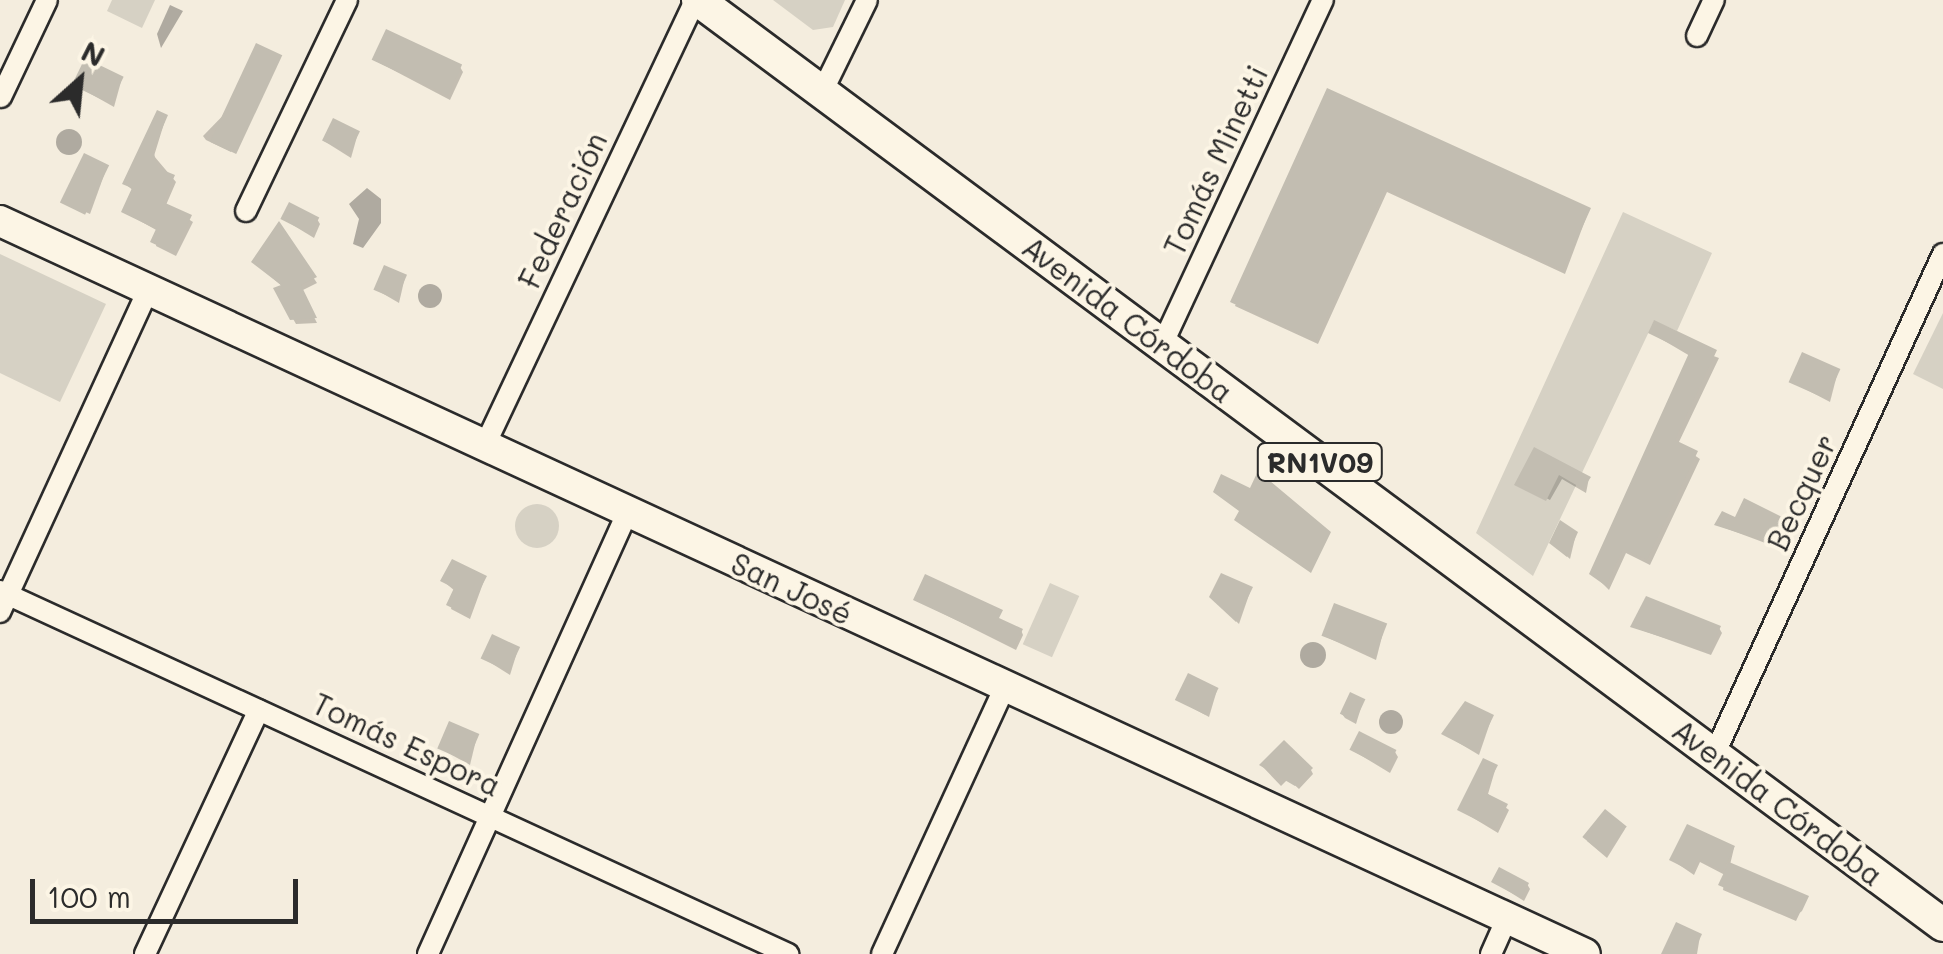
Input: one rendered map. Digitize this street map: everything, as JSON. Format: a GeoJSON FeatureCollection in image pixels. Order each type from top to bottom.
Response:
{"type":"FeatureCollection","features":[{"type":"Feature","properties":{"kind":"main road","name":"Avenida Córdoba"},"geometry":{"type":"LineString","coordinates":[[696,0],[1943,925]]}},
{"type":"Feature","properties":{"kind":"street"},"geometry":{"type":"LineString","coordinates":[[1,97],[46,0]]}},
{"type":"Feature","properties":{"kind":"street"},"geometry":{"type":"LineString","coordinates":[[246,211],[347,0]]}},
{"type":"Feature","properties":{"kind":"street","name":"Federación"},"geometry":{"type":"LineString","coordinates":[[484,445],[696,0]]}},
{"type":"Feature","properties":{"kind":"street"},"geometry":{"type":"LineString","coordinates":[[822,92],[868,0]]}},
{"type":"Feature","properties":{"kind":"street","name":"Tomás Minetti"},"geometry":{"type":"LineString","coordinates":[[1162,345],[1323,0]]}},
{"type":"Feature","properties":{"kind":"street"},"geometry":{"type":"LineString","coordinates":[[1697,36],[1714,0]]}},
{"type":"Feature","properties":{"kind":"street","name":"San José"},"geometry":{"type":"LineString","coordinates":[[0,221],[1585,954]]}},
{"type":"Feature","properties":{"kind":"street","name":"Becquer"},"geometry":{"type":"LineString","coordinates":[[1714,755],[1943,254]]}},
{"type":"Feature","properties":{"kind":"street"},"geometry":{"type":"LineString","coordinates":[[3,599],[148,290]]}},
{"type":"Feature","properties":{"kind":"street"},"geometry":{"type":"LineString","coordinates":[[428,954],[628,511]]}},
{"type":"Feature","properties":{"kind":"street","name":"Tomás Espora"},"geometry":{"type":"LineString","coordinates":[[3,599],[259,710],[788,954]]}},
{"type":"Feature","properties":{"kind":"street"},"geometry":{"type":"LineString","coordinates":[[882,954],[1006,686]]}},
{"type":"Feature","properties":{"kind":"street"},"geometry":{"type":"LineString","coordinates":[[146,954],[259,710]]}},
{"type":"Feature","properties":{"kind":"street"},"geometry":{"type":"LineString","coordinates":[[1491,954],[1507,918]]}},
{"type":"Feature","properties":{"kind":"shaded area"},"geometry":{"type":"Polygon","coordinates":[[[112,0],[155,0],[142,28],[107,11],[112,0]]]}},
{"type":"Feature","properties":{"kind":"shaded area"},"geometry":{"type":"Polygon","coordinates":[[[773,0],[845,0],[833,27],[813,30],[773,0]]]}},
{"type":"Feature","properties":{"kind":"shaded area"},"geometry":{"type":"Polygon","coordinates":[[[170,5],[183,11],[161,48],[157,34],[170,5]]]}},
{"type":"Feature","properties":{"kind":"shaded area"},"geometry":{"type":"Polygon","coordinates":[[[69,129],[78,133],[82,142],[78,151],[69,155],[60,151],[56,142],[60,133],[69,129]]]}},
{"type":"Feature","properties":{"kind":"shaded area"},"geometry":{"type":"Polygon","coordinates":[[[367,188],[381,199],[381,223],[363,248],[353,244],[359,219],[349,204],[367,188]]]}},
{"type":"Feature","properties":{"kind":"shaded area"},"geometry":{"type":"Polygon","coordinates":[[[1623,212],[1712,253],[1677,331],[1654,321],[1533,576],[1476,533],[1623,212]]]}},
{"type":"Feature","properties":{"kind":"shaded area"},"geometry":{"type":"Polygon","coordinates":[[[0,254],[106,304],[60,402],[0,373],[0,254]]]}},
{"type":"Feature","properties":{"kind":"shaded area"},"geometry":{"type":"Polygon","coordinates":[[[430,284],[442,296],[430,308],[418,296],[430,284]]]}},
{"type":"Feature","properties":{"kind":"shaded area"},"geometry":{"type":"Polygon","coordinates":[[[1943,313],[1943,389],[1913,374],[1943,313]]]}},
{"type":"Feature","properties":{"kind":"shaded area"},"geometry":{"type":"Polygon","coordinates":[[[537,504],[552,511],[559,526],[552,541],[537,548],[522,541],[515,526],[522,511],[537,504]]]}},
{"type":"Feature","properties":{"kind":"shaded area"},"geometry":{"type":"Polygon","coordinates":[[[1050,583],[1079,596],[1052,657],[1023,644],[1050,583]]]}},
{"type":"Feature","properties":{"kind":"shaded area"},"geometry":{"type":"Polygon","coordinates":[[[1313,642],[1322,646],[1326,655],[1322,664],[1313,668],[1304,664],[1300,655],[1304,646],[1313,642]]]}},
{"type":"Feature","properties":{"kind":"shaded area"},"geometry":{"type":"Polygon","coordinates":[[[1391,710],[1400,713],[1400,731],[1391,734],[1382,731],[1379,722],[1382,713],[1391,710]]]}},
{"type":"Feature","properties":{"kind":"building"},"geometry":{"type":"Polygon","coordinates":[[[386,29],[462,64],[448,95],[372,60],[386,29]]]}},
{"type":"Feature","properties":{"kind":"building"},"geometry":{"type":"Polygon","coordinates":[[[256,43],[282,55],[236,154],[210,142],[256,43]]]}},
{"type":"Feature","properties":{"kind":"building"},"geometry":{"type":"Polygon","coordinates":[[[85,58],[124,77],[110,104],[72,85],[85,58]]]}},
{"type":"Feature","properties":{"kind":"building"},"geometry":{"type":"Polygon","coordinates":[[[1327,88],[1591,208],[1563,270],[1385,189],[1316,341],[1230,302],[1327,88]]]}},
{"type":"Feature","properties":{"kind":"building"},"geometry":{"type":"Polygon","coordinates":[[[157,110],[168,115],[153,150],[158,168],[175,175],[163,202],[192,215],[174,253],[150,242],[156,229],[121,212],[132,188],[122,184],[157,110]]]}},
{"type":"Feature","properties":{"kind":"building"},"geometry":{"type":"Polygon","coordinates":[[[333,118],[360,131],[349,154],[322,140],[333,118]]]}},
{"type":"Feature","properties":{"kind":"building"},"geometry":{"type":"Polygon","coordinates":[[[84,153],[109,165],[85,215],[60,202],[84,153]]]}},
{"type":"Feature","properties":{"kind":"building"},"geometry":{"type":"Polygon","coordinates":[[[289,202],[319,217],[311,234],[280,219],[289,202]]]}},
{"type":"Feature","properties":{"kind":"building"},"geometry":{"type":"Polygon","coordinates":[[[279,221],[317,277],[301,285],[317,318],[290,320],[273,288],[281,285],[251,262],[279,221]]]}},
{"type":"Feature","properties":{"kind":"building"},"geometry":{"type":"Polygon","coordinates":[[[384,265],[407,275],[396,300],[373,290],[384,265]]]}},
{"type":"Feature","properties":{"kind":"building"},"geometry":{"type":"Polygon","coordinates":[[[1654,320],[1717,350],[1675,440],[1698,451],[1647,560],[1623,549],[1606,586],[1589,574],[1689,353],[1648,333],[1654,320]]]}},
{"type":"Feature","properties":{"kind":"building"},"geometry":{"type":"Polygon","coordinates":[[[1802,352],[1840,369],[1827,399],[1789,382],[1802,352]]]}},
{"type":"Feature","properties":{"kind":"building"},"geometry":{"type":"Polygon","coordinates":[[[1534,447],[1591,477],[1583,489],[1559,475],[1546,501],[1514,485],[1534,447]]]}},
{"type":"Feature","properties":{"kind":"building"},"geometry":{"type":"Polygon","coordinates":[[[1258,471],[1331,532],[1311,573],[1234,520],[1239,511],[1213,492],[1221,474],[1250,488],[1258,471]]]}},
{"type":"Feature","properties":{"kind":"building"},"geometry":{"type":"Polygon","coordinates":[[[1744,498],[1786,519],[1774,544],[1714,525],[1722,511],[1735,517],[1744,498]]]}},
{"type":"Feature","properties":{"kind":"building"},"geometry":{"type":"Polygon","coordinates":[[[1560,520],[1578,532],[1567,557],[1549,543],[1560,520]]]}},
{"type":"Feature","properties":{"kind":"building"},"geometry":{"type":"Polygon","coordinates":[[[452,559],[487,576],[467,615],[446,605],[454,588],[440,581],[452,559]]]}},
{"type":"Feature","properties":{"kind":"building"},"geometry":{"type":"Polygon","coordinates":[[[1221,573],[1253,587],[1236,622],[1209,597],[1221,573]]]}},
{"type":"Feature","properties":{"kind":"building"},"geometry":{"type":"Polygon","coordinates":[[[925,574],[1003,610],[999,618],[1023,629],[1014,647],[913,600],[925,574]]]}},
{"type":"Feature","properties":{"kind":"building"},"geometry":{"type":"Polygon","coordinates":[[[1646,596],[1721,626],[1709,652],[1630,627],[1646,596]]]}},
{"type":"Feature","properties":{"kind":"building"},"geometry":{"type":"Polygon","coordinates":[[[1334,603],[1387,623],[1375,656],[1321,636],[1334,603]]]}},
{"type":"Feature","properties":{"kind":"building"},"geometry":{"type":"Polygon","coordinates":[[[492,634],[520,647],[509,672],[481,658],[492,634]]]}},
{"type":"Feature","properties":{"kind":"building"},"geometry":{"type":"Polygon","coordinates":[[[1188,673],[1219,688],[1205,715],[1175,700],[1188,673]]]}},
{"type":"Feature","properties":{"kind":"building"},"geometry":{"type":"Polygon","coordinates":[[[1350,692],[1365,699],[1355,721],[1340,714],[1350,692]]]}},
{"type":"Feature","properties":{"kind":"building"},"geometry":{"type":"Polygon","coordinates":[[[1465,701],[1494,715],[1476,752],[1441,734],[1465,701]]]}},
{"type":"Feature","properties":{"kind":"building"},"geometry":{"type":"Polygon","coordinates":[[[449,721],[479,734],[468,762],[437,749],[449,721]]]}},
{"type":"Feature","properties":{"kind":"building"},"geometry":{"type":"Polygon","coordinates":[[[1359,731],[1396,750],[1387,769],[1349,750],[1359,731]]]}},
{"type":"Feature","properties":{"kind":"building"},"geometry":{"type":"Polygon","coordinates":[[[1284,740],[1313,768],[1295,786],[1259,765],[1284,740]]]}},
{"type":"Feature","properties":{"kind":"building"},"geometry":{"type":"Polygon","coordinates":[[[1483,758],[1498,765],[1484,792],[1508,804],[1495,829],[1457,810],[1483,758]]]}},
{"type":"Feature","properties":{"kind":"building"},"geometry":{"type":"Polygon","coordinates":[[[1605,809],[1627,827],[1604,855],[1582,837],[1605,809]]]}},
{"type":"Feature","properties":{"kind":"building"},"geometry":{"type":"Polygon","coordinates":[[[1687,824],[1735,846],[1723,871],[1698,859],[1691,871],[1669,860],[1687,824]]]}},
{"type":"Feature","properties":{"kind":"building"},"geometry":{"type":"Polygon","coordinates":[[[1729,862],[1809,896],[1802,911],[1793,918],[1718,885],[1729,862]]]}},
{"type":"Feature","properties":{"kind":"building"},"geometry":{"type":"Polygon","coordinates":[[[1499,867],[1529,883],[1521,898],[1491,882],[1499,867]]]}},
{"type":"Feature","properties":{"kind":"building"},"geometry":{"type":"Polygon","coordinates":[[[1676,922],[1702,934],[1693,954],[1661,954],[1676,922]]]}}]}
